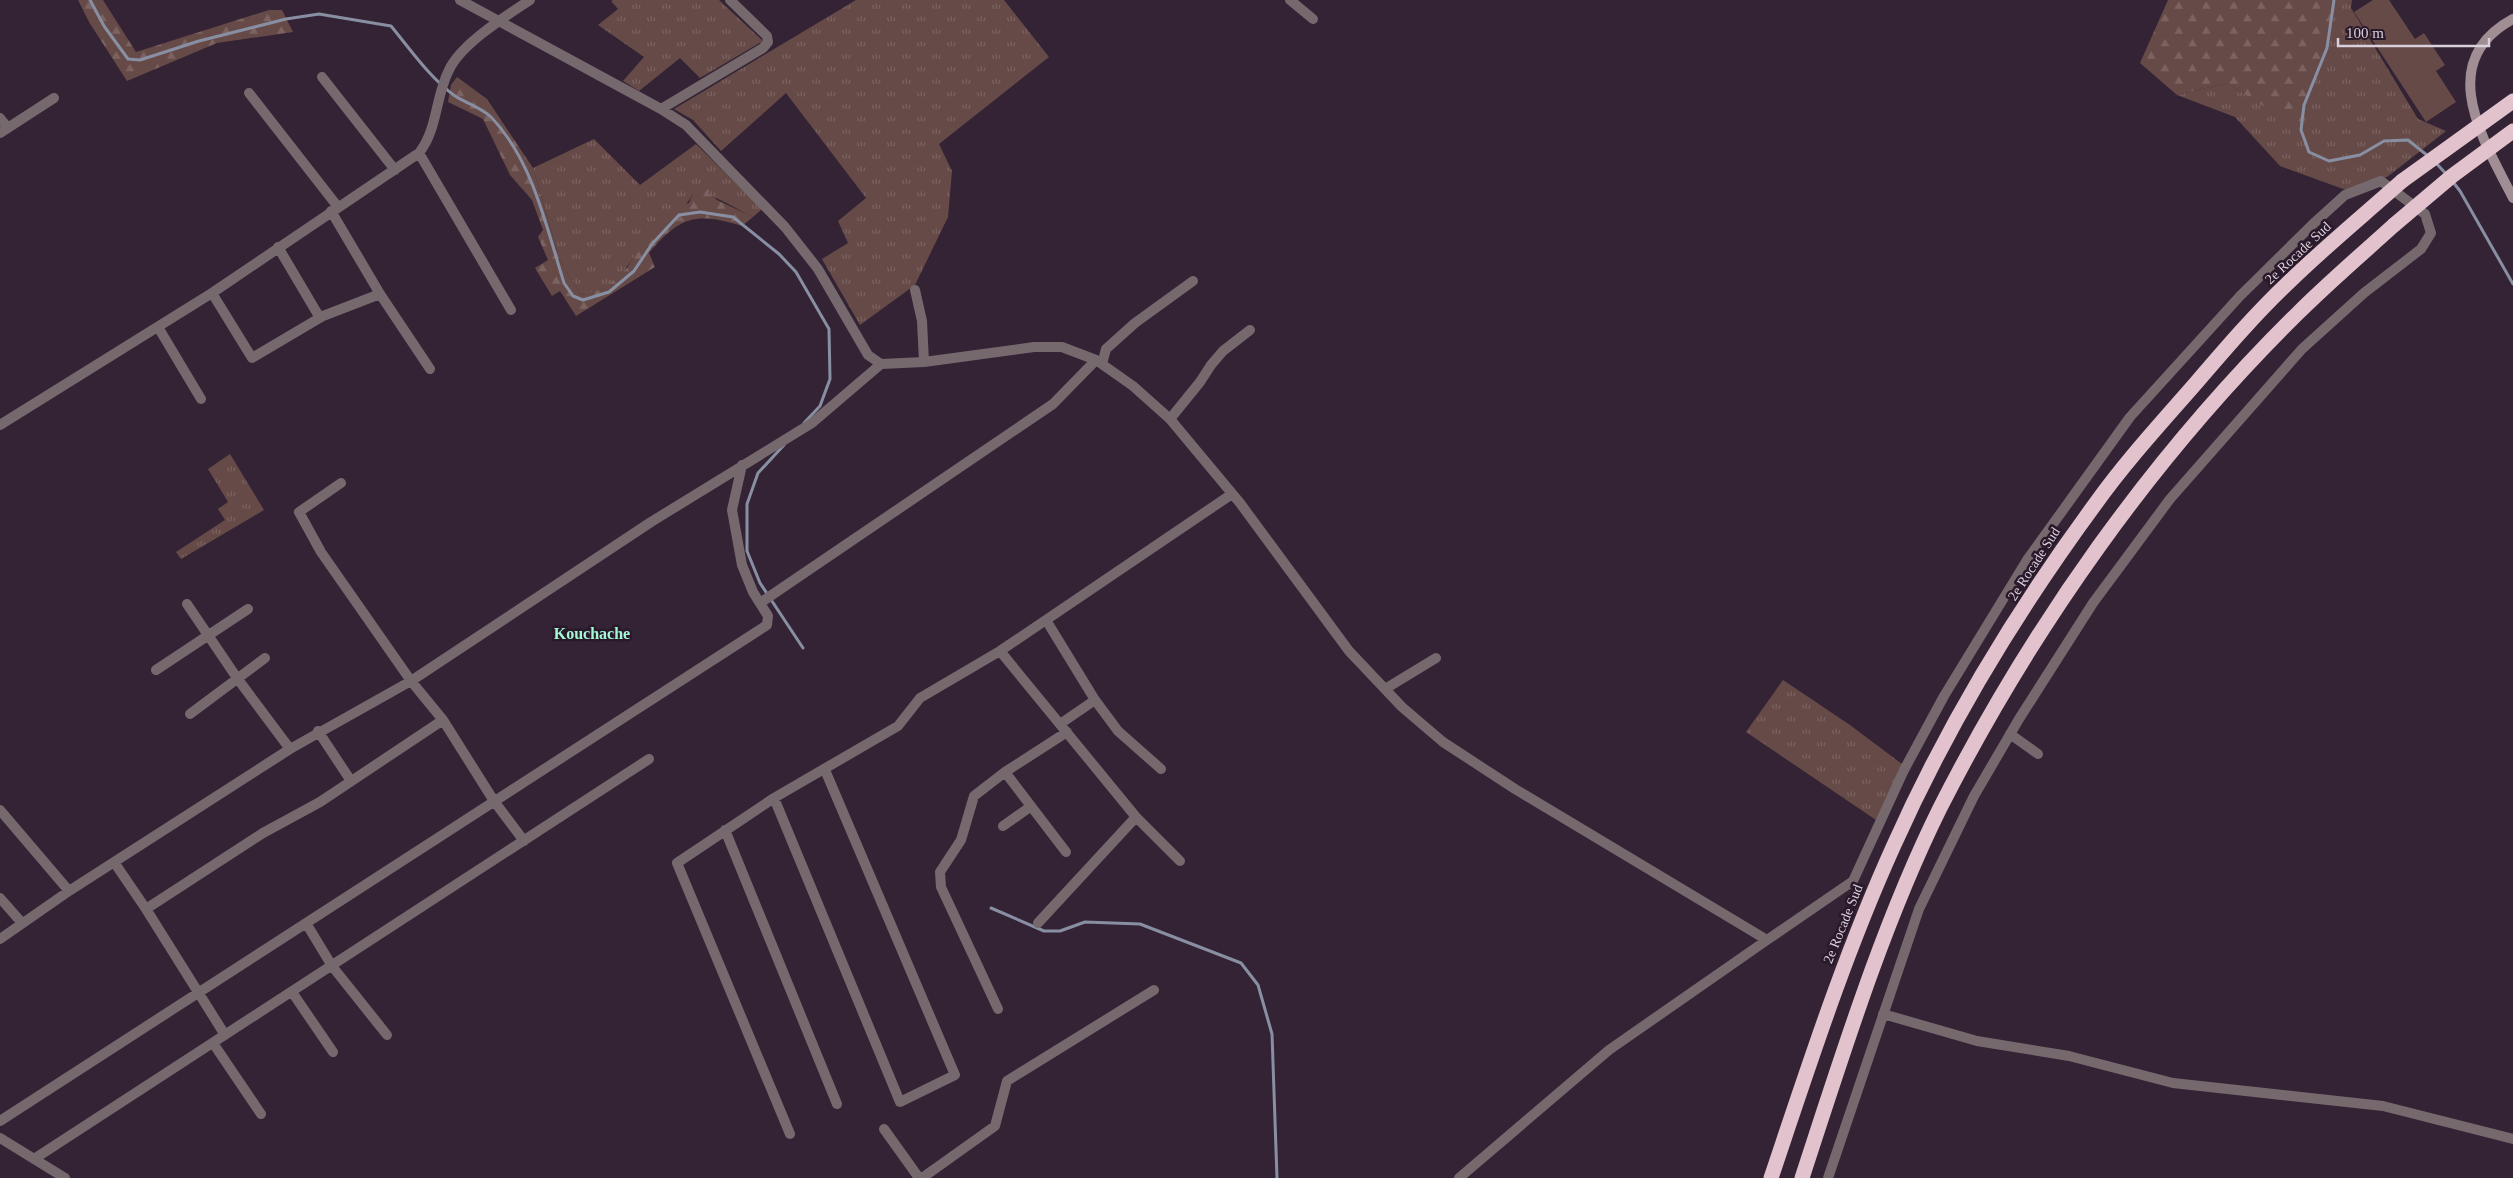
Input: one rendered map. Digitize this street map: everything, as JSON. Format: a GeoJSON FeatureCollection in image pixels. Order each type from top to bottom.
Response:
{"type":"FeatureCollection","features":[{"type":"Feature","properties":{"kind":"highway","name":"2e Rocade Sud"},"geometry":{"type":"LineString","coordinates":[[1771,1178],[1829,1006],[1861,921],[1921,790],[1986,668],[2097,501],[2161,422],[2236,337],[2289,282],[2397,185],[2513,101]]}},
{"type":"Feature","properties":{"kind":"highway"},"geometry":{"type":"LineString","coordinates":[[1802,1178],[1856,1018],[1910,875],[1940,810],[2013,678],[2092,556],[2186,435],[2298,313],[2394,225],[2452,176],[2513,131]]}},
{"type":"Feature","properties":{"kind":"street"},"geometry":{"type":"LineString","coordinates":[[460,0],[497,22],[662,110],[686,125],[785,227],[818,269],[868,355],[881,364],[924,362],[1034,347],[1062,346],[1099,362],[1133,386],[1170,419],[1232,494],[1349,651],[1402,707],[1443,742],[1522,794],[1767,940]]}},
{"type":"Feature","properties":{"kind":"street"},"geometry":{"type":"LineString","coordinates":[[0,424],[212,293],[420,153],[429,140],[439,98],[449,70],[459,55],[497,22],[530,0]]}},
{"type":"Feature","properties":{"kind":"street"},"geometry":{"type":"LineString","coordinates":[[662,110],[763,48],[768,42],[767,36],[730,0]]}},
{"type":"Feature","properties":{"kind":"street"},"geometry":{"type":"LineString","coordinates":[[1290,0],[1313,19]]}},
{"type":"Feature","properties":{"kind":"street"},"geometry":{"type":"LineString","coordinates":[[2513,19],[2492,32],[2482,43],[2475,56],[2468,84],[2473,109],[2513,198]]}},
{"type":"Feature","properties":{"kind":"street"},"geometry":{"type":"LineString","coordinates":[[322,77],[396,170]]}},
{"type":"Feature","properties":{"kind":"street"},"geometry":{"type":"LineString","coordinates":[[249,93],[335,209],[380,294],[430,369]]}},
{"type":"Feature","properties":{"kind":"street"},"geometry":{"type":"LineString","coordinates":[[0,118],[4,131],[54,98]]}},
{"type":"Feature","properties":{"kind":"street"},"geometry":{"type":"LineString","coordinates":[[420,153],[511,310]]}},
{"type":"Feature","properties":{"kind":"street"},"geometry":{"type":"LineString","coordinates":[[1459,1178],[1610,1050],[1853,881],[1904,770],[1944,696],[2027,560],[2130,417],[2240,296],[2345,195],[2381,181],[2397,185],[2425,214],[2432,233],[2421,249],[2364,293],[2302,349],[2170,499],[2093,603],[2010,734],[1974,796],[1919,909],[1828,1178]]}},
{"type":"Feature","properties":{"kind":"street"},"geometry":{"type":"LineString","coordinates":[[278,247],[320,318]]}},
{"type":"Feature","properties":{"kind":"street"},"geometry":{"type":"LineString","coordinates":[[760,603],[1053,404],[1099,362],[1106,348],[1135,323],[1193,281]]}},
{"type":"Feature","properties":{"kind":"street"},"geometry":{"type":"LineString","coordinates":[[914,290],[922,321],[924,362]]}},
{"type":"Feature","properties":{"kind":"street"},"geometry":{"type":"LineString","coordinates":[[212,293],[252,358],[320,318],[380,294]]}},
{"type":"Feature","properties":{"kind":"street"},"geometry":{"type":"LineString","coordinates":[[158,327],[201,399]]}},
{"type":"Feature","properties":{"kind":"street"},"geometry":{"type":"LineString","coordinates":[[1170,419],[1200,382],[1211,364],[1223,351],[1250,330]]}},
{"type":"Feature","properties":{"kind":"street"},"geometry":{"type":"LineString","coordinates":[[0,939],[69,890],[290,748],[410,681],[651,522],[742,465],[778,445],[812,422],[881,364]]}},
{"type":"Feature","properties":{"kind":"street"},"geometry":{"type":"LineString","coordinates":[[0,1121],[767,625],[768,616],[742,565],[732,510],[742,465]]}},
{"type":"Feature","properties":{"kind":"street"},"geometry":{"type":"LineString","coordinates":[[341,483],[299,512],[321,552],[410,681],[443,720],[494,801],[524,841]]}},
{"type":"Feature","properties":{"kind":"street"},"geometry":{"type":"LineString","coordinates":[[790,1134],[677,863],[774,798],[898,726],[920,698],[1000,651],[1232,494]]}},
{"type":"Feature","properties":{"kind":"street"},"geometry":{"type":"LineString","coordinates":[[187,604],[237,678],[290,748]]}},
{"type":"Feature","properties":{"kind":"street"},"geometry":{"type":"LineString","coordinates":[[156,670],[248,609]]}},
{"type":"Feature","properties":{"kind":"street"},"geometry":{"type":"LineString","coordinates":[[1046,620],[1095,700],[1118,731],[1161,768]]}},
{"type":"Feature","properties":{"kind":"street"},"geometry":{"type":"LineString","coordinates":[[1000,651],[1136,817],[1180,861]]}},
{"type":"Feature","properties":{"kind":"street"},"geometry":{"type":"LineString","coordinates":[[190,714],[265,658]]}},
{"type":"Feature","properties":{"kind":"street"},"geometry":{"type":"LineString","coordinates":[[1385,689],[1436,658]]}},
{"type":"Feature","properties":{"kind":"street"},"geometry":{"type":"LineString","coordinates":[[998,1009],[941,887],[940,872],[961,840],[974,796],[1064,728],[1095,700]]}},
{"type":"Feature","properties":{"kind":"street"},"geometry":{"type":"LineString","coordinates":[[146,909],[263,833],[320,802],[443,720]]}},
{"type":"Feature","properties":{"kind":"street"},"geometry":{"type":"LineString","coordinates":[[318,731],[351,781]]}},
{"type":"Feature","properties":{"kind":"street"},"geometry":{"type":"LineString","coordinates":[[2010,734],[2038,754]]}},
{"type":"Feature","properties":{"kind":"street"},"geometry":{"type":"LineString","coordinates":[[34,1159],[649,760]]}},
{"type":"Feature","properties":{"kind":"street"},"geometry":{"type":"LineString","coordinates":[[774,798],[900,1102],[955,1075],[825,770]]}},
{"type":"Feature","properties":{"kind":"street"},"geometry":{"type":"LineString","coordinates":[[1005,772],[1066,852]]}},
{"type":"Feature","properties":{"kind":"street"},"geometry":{"type":"LineString","coordinates":[[1003,826],[1030,807]]}},
{"type":"Feature","properties":{"kind":"street"},"geometry":{"type":"LineString","coordinates":[[0,810],[69,890]]}},
{"type":"Feature","properties":{"kind":"street"},"geometry":{"type":"LineString","coordinates":[[1038,923],[1136,817]]}},
{"type":"Feature","properties":{"kind":"street"},"geometry":{"type":"LineString","coordinates":[[725,830],[838,1104]]}},
{"type":"Feature","properties":{"kind":"street"},"geometry":{"type":"LineString","coordinates":[[114,862],[146,909],[225,1035]]}},
{"type":"Feature","properties":{"kind":"street"},"geometry":{"type":"LineString","coordinates":[[0,898],[22,924]]}},
{"type":"Feature","properties":{"kind":"street"},"geometry":{"type":"LineString","coordinates":[[306,923],[332,966],[387,1035]]}},
{"type":"Feature","properties":{"kind":"street"},"geometry":{"type":"LineString","coordinates":[[884,1129],[920,1178],[995,1126],[1007,1081],[1154,990]]}},
{"type":"Feature","properties":{"kind":"street"},"geometry":{"type":"LineString","coordinates":[[292,992],[333,1052]]}},
{"type":"Feature","properties":{"kind":"street"},"geometry":{"type":"LineString","coordinates":[[1883,1014],[1977,1041],[2069,1056],[2173,1083],[2383,1106],[2513,1139]]}},
{"type":"Feature","properties":{"kind":"street"},"geometry":{"type":"LineString","coordinates":[[213,1043],[261,1114]]}},
{"type":"Feature","properties":{"kind":"street"},"geometry":{"type":"LineString","coordinates":[[0,1138],[65,1178]]}},
{"type":"Feature","properties":{"kind":"green space"},"geometry":{"type":"Polygon","coordinates":[[[78,0],[103,0],[136,52],[269,10],[282,10],[293,32],[217,43],[127,81],[89,22],[78,0]]]}},
{"type":"Feature","properties":{"kind":"green space"},"geometry":{"type":"Polygon","coordinates":[[[719,0],[763,41],[700,78],[680,58],[639,91],[623,81],[644,57],[598,25],[618,9],[611,1],[719,0]]]}},
{"type":"Feature","properties":{"kind":"green space"},"geometry":{"type":"Polygon","coordinates":[[[856,0],[1004,0],[1049,57],[939,144],[952,171],[948,217],[915,285],[860,325],[822,259],[848,243],[838,221],[866,198],[786,93],[721,151],[693,120],[674,109],[856,0]]]}},
{"type":"Feature","properties":{"kind":"green space"},"geometry":{"type":"Polygon","coordinates":[[[2168,0],[2334,0],[2327,48],[2304,105],[2301,130],[2227,83],[2177,95],[2140,63],[2168,0]]]}},
{"type":"Feature","properties":{"kind":"green space"},"geometry":{"type":"Polygon","coordinates":[[[2334,0],[2352,0],[2351,8],[2418,119],[2446,131],[2387,177],[2346,190],[2280,166],[2235,117],[2177,95],[2227,83],[2301,129],[2304,105],[2327,48],[2334,0]]]}},
{"type":"Feature","properties":{"kind":"green space"},"geometry":{"type":"Polygon","coordinates":[[[2373,0],[2389,0],[2415,39],[2424,33],[2445,65],[2436,71],[2456,102],[2426,122],[2354,12],[2373,0]]]}},
{"type":"Feature","properties":{"kind":"green space"},"geometry":{"type":"Polygon","coordinates":[[[457,77],[487,99],[533,168],[560,261],[581,295],[603,289],[627,268],[641,245],[672,208],[689,203],[693,193],[707,180],[714,185],[708,193],[717,200],[753,217],[742,226],[712,219],[690,220],[680,225],[670,231],[649,253],[655,267],[576,316],[560,291],[552,296],[535,268],[548,260],[538,237],[543,230],[532,200],[510,175],[483,119],[448,102],[451,85],[457,77]]]}},
{"type":"Feature","properties":{"kind":"green space"},"geometry":{"type":"Polygon","coordinates":[[[594,139],[640,185],[696,144],[762,209],[753,217],[709,195],[693,193],[681,209],[655,230],[618,277],[601,290],[581,295],[560,261],[533,168],[594,139]]]}},
{"type":"Feature","properties":{"kind":"green space"},"geometry":{"type":"Polygon","coordinates":[[[230,454],[264,510],[181,559],[176,552],[225,520],[218,509],[228,502],[208,469],[230,454]]]}},
{"type":"Feature","properties":{"kind":"green space"},"geometry":{"type":"Polygon","coordinates":[[[1783,680],[1850,725],[1902,764],[1876,820],[1746,732],[1783,680]]]}},
{"type":"Feature","properties":{"kind":"waterway"},"geometry":{"type":"LineString","coordinates":[[90,0],[104,26],[128,59],[140,60],[199,41],[286,19],[319,14],[391,26],[437,81],[455,96],[479,108],[491,117],[505,134],[518,153],[528,174],[544,217],[564,283],[573,296],[583,300],[609,292],[634,271],[652,244],[679,215],[700,212],[733,217],[779,254],[796,272],[829,329],[830,379],[820,406],[804,423]]}},
{"type":"Feature","properties":{"kind":"waterway"},"geometry":{"type":"LineString","coordinates":[[2334,0],[2327,48],[2304,105],[2301,130],[2309,152],[2329,161],[2360,155],[2384,141],[2408,140],[2428,156]]}},
{"type":"Feature","properties":{"kind":"waterway"},"geometry":{"type":"LineString","coordinates":[[2436,163],[2447,175]]}},
{"type":"Feature","properties":{"kind":"waterway"},"geometry":{"type":"LineString","coordinates":[[2453,182],[2513,284]]}},
{"type":"Feature","properties":{"kind":"waterway"},"geometry":{"type":"LineString","coordinates":[[784,445],[758,473],[747,504],[747,551],[760,583],[803,648]]}},
{"type":"Feature","properties":{"kind":"waterway"},"geometry":{"type":"LineString","coordinates":[[991,908],[1044,931],[1060,931],[1085,922],[1140,924],[1241,963],[1258,985],[1272,1034],[1277,1178]]}},
{"type":"Feature","properties":{"kind":"district","name":"Kouchache"},"geometry":{"type":"Point","coordinates":[592,633]}}]}
